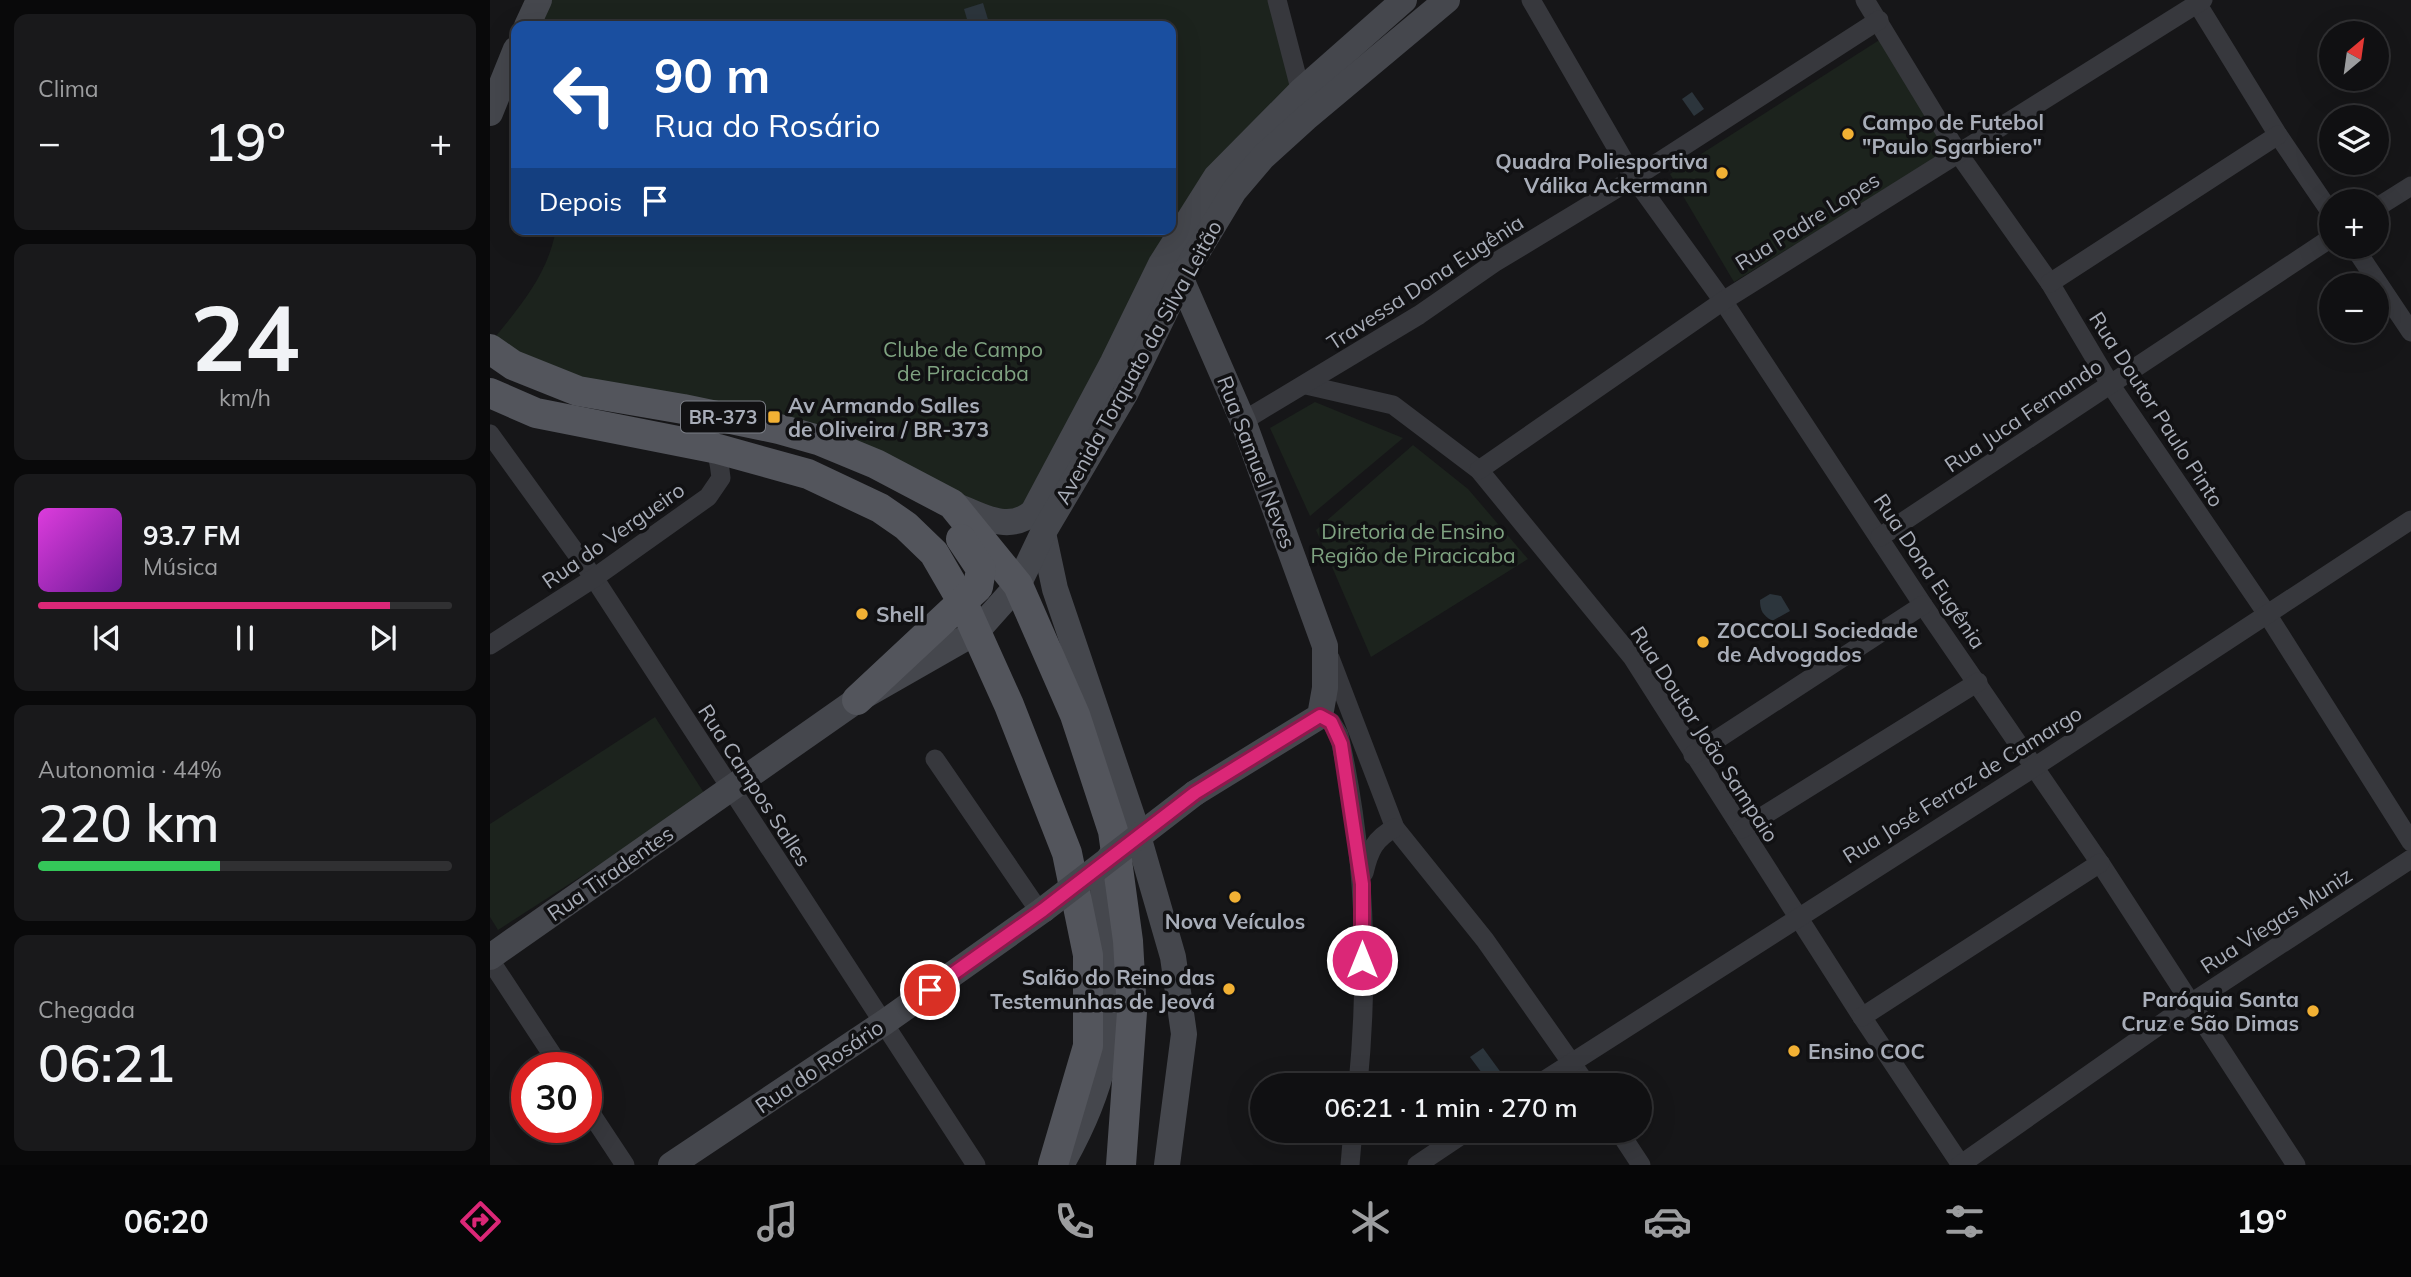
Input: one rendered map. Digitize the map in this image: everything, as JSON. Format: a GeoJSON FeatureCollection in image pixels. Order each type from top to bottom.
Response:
{"type":"FeatureCollection","features":[{"type":"Feature","properties":{"kind":"main road","name":"BR-373"},"geometry":{"type":"LineString","coordinates":[[490,349],[513,365],[578,391],[683,409],[818,440],[952,504],[1018,584],[1075,715],[1113,831],[1128,941],[1132,1012],[1121,1165]]}},
{"type":"Feature","properties":{"kind":"main road"},"geometry":{"type":"LineString","coordinates":[[490,366],[531,384],[578,391]]}},
{"type":"Feature","properties":{"kind":"main road"},"geometry":{"type":"LineString","coordinates":[[490,393],[536,413],[718,449],[808,474],[880,508],[906,526],[934,553],[963,603],[976,632],[1067,853],[1088,955],[1088,1046],[1053,1165]]}},
{"type":"Feature","properties":{"kind":"main road"},"geometry":{"type":"LineString","coordinates":[[857,699],[978,587],[981,569],[947,521],[908,481]]}},
{"type":"Feature","properties":{"kind":"main road"},"geometry":{"type":"LineString","coordinates":[[1075,715],[1114,767]]}},
{"type":"Feature","properties":{"kind":"street"},"geometry":{"type":"LineString","coordinates":[[529,21],[538,0]]}},
{"type":"Feature","properties":{"kind":"street"},"geometry":{"type":"LineString","coordinates":[[1277,0],[1302,90],[1306,118]]}},
{"type":"Feature","properties":{"kind":"street","name":"Avenida Torquato da Silva Leitão"},"geometry":{"type":"LineString","coordinates":[[730,789],[857,699],[976,632],[1018,584],[1043,533],[1125,394],[1171,271],[1216,177],[1302,90],[1404,0]]}},
{"type":"Feature","properties":{"kind":"street","name":"Avenida Torquato da Silva Leitão"},"geometry":{"type":"LineString","coordinates":[[952,504],[1007,524],[1021,522],[1033,512],[1113,362],[1171,271],[1234,191],[1263,157],[1306,118],[1447,0]]}},
{"type":"Feature","properties":{"kind":"street","name":"Rua Dona Eugênia"},"geometry":{"type":"LineString","coordinates":[[1531,0],[1634,178],[1723,301],[1923,605],[2100,863],[2296,1165]]}},
{"type":"Feature","properties":{"kind":"street","name":"Rua Doutor Paulo Pinto"},"geometry":{"type":"LineString","coordinates":[[1865,0],[1958,153],[2050,283],[2110,384],[2267,614],[2411,842]]}},
{"type":"Feature","properties":{"kind":"street"},"geometry":{"type":"LineString","coordinates":[[2198,1],[2277,135],[2319,196]]}},
{"type":"Feature","properties":{"kind":"street","name":"Rua Padre Lopes"},"geometry":{"type":"LineString","coordinates":[[1479,470],[1723,301],[2198,1]]}},
{"type":"Feature","properties":{"kind":"street","name":"Travessa Dona Eugênia"},"geometry":{"type":"LineString","coordinates":[[1243,421],[1419,315],[1494,262],[1634,178],[1879,20]]}},
{"type":"Feature","properties":{"kind":"street"},"geometry":{"type":"LineString","coordinates":[[490,86],[511,56]]}},
{"type":"Feature","properties":{"kind":"street"},"geometry":{"type":"LineString","coordinates":[[490,113],[511,61]]}},
{"type":"Feature","properties":{"kind":"street"},"geometry":{"type":"LineString","coordinates":[[2050,283],[2277,135]]}},
{"type":"Feature","properties":{"kind":"street"},"geometry":{"type":"LineString","coordinates":[[2389,200],[2411,186]]}},
{"type":"Feature","properties":{"kind":"street","name":"Rua Juca Fernando"},"geometry":{"type":"LineString","coordinates":[[1880,537],[2319,246]]}},
{"type":"Feature","properties":{"kind":"street"},"geometry":{"type":"LineString","coordinates":[[2362,259],[2411,332]]}},
{"type":"Feature","properties":{"kind":"street","name":"Rua Samuel Neves"},"geometry":{"type":"LineString","coordinates":[[1171,271],[1243,421],[1395,828],[1485,940],[1579,1073]]}},
{"type":"Feature","properties":{"kind":"street","name":"Rua Doutor João Sampaio"},"geometry":{"type":"LineString","coordinates":[[1306,385],[1393,405],[1479,470],[1632,657],[1862,1017],[1961,1165]]}},
{"type":"Feature","properties":{"kind":"street"},"geometry":{"type":"LineString","coordinates":[[683,409],[710,432],[718,449]]}},
{"type":"Feature","properties":{"kind":"street","name":"Rua Campos Salles"},"geometry":{"type":"LineString","coordinates":[[490,434],[594,578],[976,1165]]}},
{"type":"Feature","properties":{"kind":"street","name":"Rua do Vergueiro"},"geometry":{"type":"LineString","coordinates":[[490,645],[594,578],[708,497],[721,478],[718,449]]}},
{"type":"Feature","properties":{"kind":"street","name":"Rua José Ferraz de Camargo"},"geometry":{"type":"LineString","coordinates":[[1555,1073],[1797,916],[2033,768],[2411,520]]}},
{"type":"Feature","properties":{"kind":"street"},"geometry":{"type":"LineString","coordinates":[[1043,533],[1055,589],[1114,767],[1172,957],[1184,1034],[1167,1165]]}},
{"type":"Feature","properties":{"kind":"street"},"geometry":{"type":"LineString","coordinates":[[1693,755],[1923,605]]}},
{"type":"Feature","properties":{"kind":"street"},"geometry":{"type":"LineString","coordinates":[[1325,646],[1325,688],[1320,716],[1331,722],[1339,735],[1362,884],[1363,1036],[1359,1073]]}},
{"type":"Feature","properties":{"kind":"street"},"geometry":{"type":"LineString","coordinates":[[1742,829],[1978,682]]}},
{"type":"Feature","properties":{"kind":"street","name":"Rua do Rosário"},"geometry":{"type":"LineString","coordinates":[[671,1165],[885,1022],[1038,906],[1110,857],[1195,793],[1320,716]]}},
{"type":"Feature","properties":{"kind":"street"},"geometry":{"type":"LineString","coordinates":[[935,759],[1038,906]]}},
{"type":"Feature","properties":{"kind":"street","name":"Rua Tiradentes"},"geometry":{"type":"LineString","coordinates":[[490,959],[730,789]]}},
{"type":"Feature","properties":{"kind":"street"},"geometry":{"type":"LineString","coordinates":[[1362,884],[1372,846],[1382,835],[1395,828]]}},
{"type":"Feature","properties":{"kind":"street"},"geometry":{"type":"LineString","coordinates":[[1061,1165],[1082,1128],[1105,1065],[1111,1034],[1112,943],[1103,887],[1110,857]]}},
{"type":"Feature","properties":{"kind":"street","name":"Rua Viegas Muniz"},"geometry":{"type":"LineString","coordinates":[[1961,1165],[2191,1003],[2411,859]]}},
{"type":"Feature","properties":{"kind":"street"},"geometry":{"type":"LineString","coordinates":[[1862,1017],[2100,863]]}},
{"type":"Feature","properties":{"kind":"street"},"geometry":{"type":"LineString","coordinates":[[926,977],[1038,906],[1070,872]]}},
{"type":"Feature","properties":{"kind":"street"},"geometry":{"type":"LineString","coordinates":[[490,959],[551,1052]]}},
{"type":"Feature","properties":{"kind":"street"},"geometry":{"type":"LineString","coordinates":[[602,1130],[625,1165]]}},
{"type":"Feature","properties":{"kind":"street"},"geometry":{"type":"LineString","coordinates":[[1350,1165],[1352,1143]]}},
{"type":"Feature","properties":{"kind":"street"},"geometry":{"type":"LineString","coordinates":[[1417,1165],[1450,1143]]}},
{"type":"Feature","properties":{"kind":"street"},"geometry":{"type":"LineString","coordinates":[[1627,1143],[1641,1165]]}},
{"type":"Feature","properties":{"kind":"green space","name":"Clube de Campo de Piracicaba"},"geometry":{"type":"Polygon","coordinates":[[[539,0],[1277,0],[1302,90],[1021,522],[876,464],[578,391],[490,343],[531,290],[546,261],[555,235],[1176,235],[1176,21],[529,21],[539,0]]]}},
{"type":"Feature","properties":{"kind":"green space"},"geometry":{"type":"Polygon","coordinates":[[[1884,37],[1951,149],[1734,282],[1670,174],[1884,37]]]}},
{"type":"Feature","properties":{"kind":"green space"},"geometry":{"type":"Polygon","coordinates":[[[1315,402],[1403,438],[1310,516],[1270,428],[1315,402]]]}},
{"type":"Feature","properties":{"kind":"green space","name":"Diretoria de Ensino Região de Piracicaba"},"geometry":{"type":"Polygon","coordinates":[[[1413,445],[1468,489],[1528,559],[1371,657],[1316,530],[1413,445]]]}},
{"type":"Feature","properties":{"kind":"green space"},"geometry":{"type":"Polygon","coordinates":[[[655,717],[706,796],[498,930],[490,917],[490,824],[655,717]]]}},
{"type":"Feature","properties":{"kind":"shaded area"},"geometry":{"type":"Polygon","coordinates":[[[983,3],[988,21],[968,21],[964,9],[983,3]]]}},
{"type":"Feature","properties":{"kind":"shaded area"},"geometry":{"type":"Polygon","coordinates":[[[1692,92],[1704,109],[1694,116],[1682,99],[1692,92]]]}},
{"type":"Feature","properties":{"kind":"shaded area"},"geometry":{"type":"Polygon","coordinates":[[[1770,594],[1781,596],[1790,611],[1772,621],[1766,617],[1760,604],[1760,600],[1770,594]]]}},
{"type":"Feature","properties":{"kind":"shaded area"},"geometry":{"type":"Polygon","coordinates":[[[1483,1048],[1501,1073],[1482,1073],[1470,1057],[1483,1048]]]}},
{"type":"Feature","properties":{"kind":"place","name":"Campo de Futebol \"Paulo Sgarbiero\""},"geometry":{"type":"Point","coordinates":[1848,134]}},
{"type":"Feature","properties":{"kind":"place","name":"Quadra Poliesportiva Válika Ackermann"},"geometry":{"type":"Point","coordinates":[1722,173]}},
{"type":"Feature","properties":{"kind":"place","name":"Av Armando Salles de Oliveira / BR-373"},"geometry":{"type":"Point","coordinates":[774,417]}},
{"type":"Feature","properties":{"kind":"place","name":"Shell"},"geometry":{"type":"Point","coordinates":[862,614]}},
{"type":"Feature","properties":{"kind":"place","name":"ZOCCOLI Sociedade de Advogados"},"geometry":{"type":"Point","coordinates":[1703,642]}},
{"type":"Feature","properties":{"kind":"place","name":"Nova Veículos"},"geometry":{"type":"Point","coordinates":[1235,897]}},
{"type":"Feature","properties":{"kind":"place","name":"Salão do Reino das Testemunhas de Jeová"},"geometry":{"type":"Point","coordinates":[1229,989]}},
{"type":"Feature","properties":{"kind":"place","name":"Paróquia Santa Cruz e São Dimas"},"geometry":{"type":"Point","coordinates":[2313,1011]}},
{"type":"Feature","properties":{"kind":"place","name":"Ensino COC"},"geometry":{"type":"Point","coordinates":[1794,1051]}},
{"type":"Feature","properties":{"kind":"route"},"geometry":{"type":"LineString","coordinates":[[930,990],[1043,910],[1195,793],[1320,716],[1331,722],[1341,744],[1362,884],[1362,960]]}}]}
